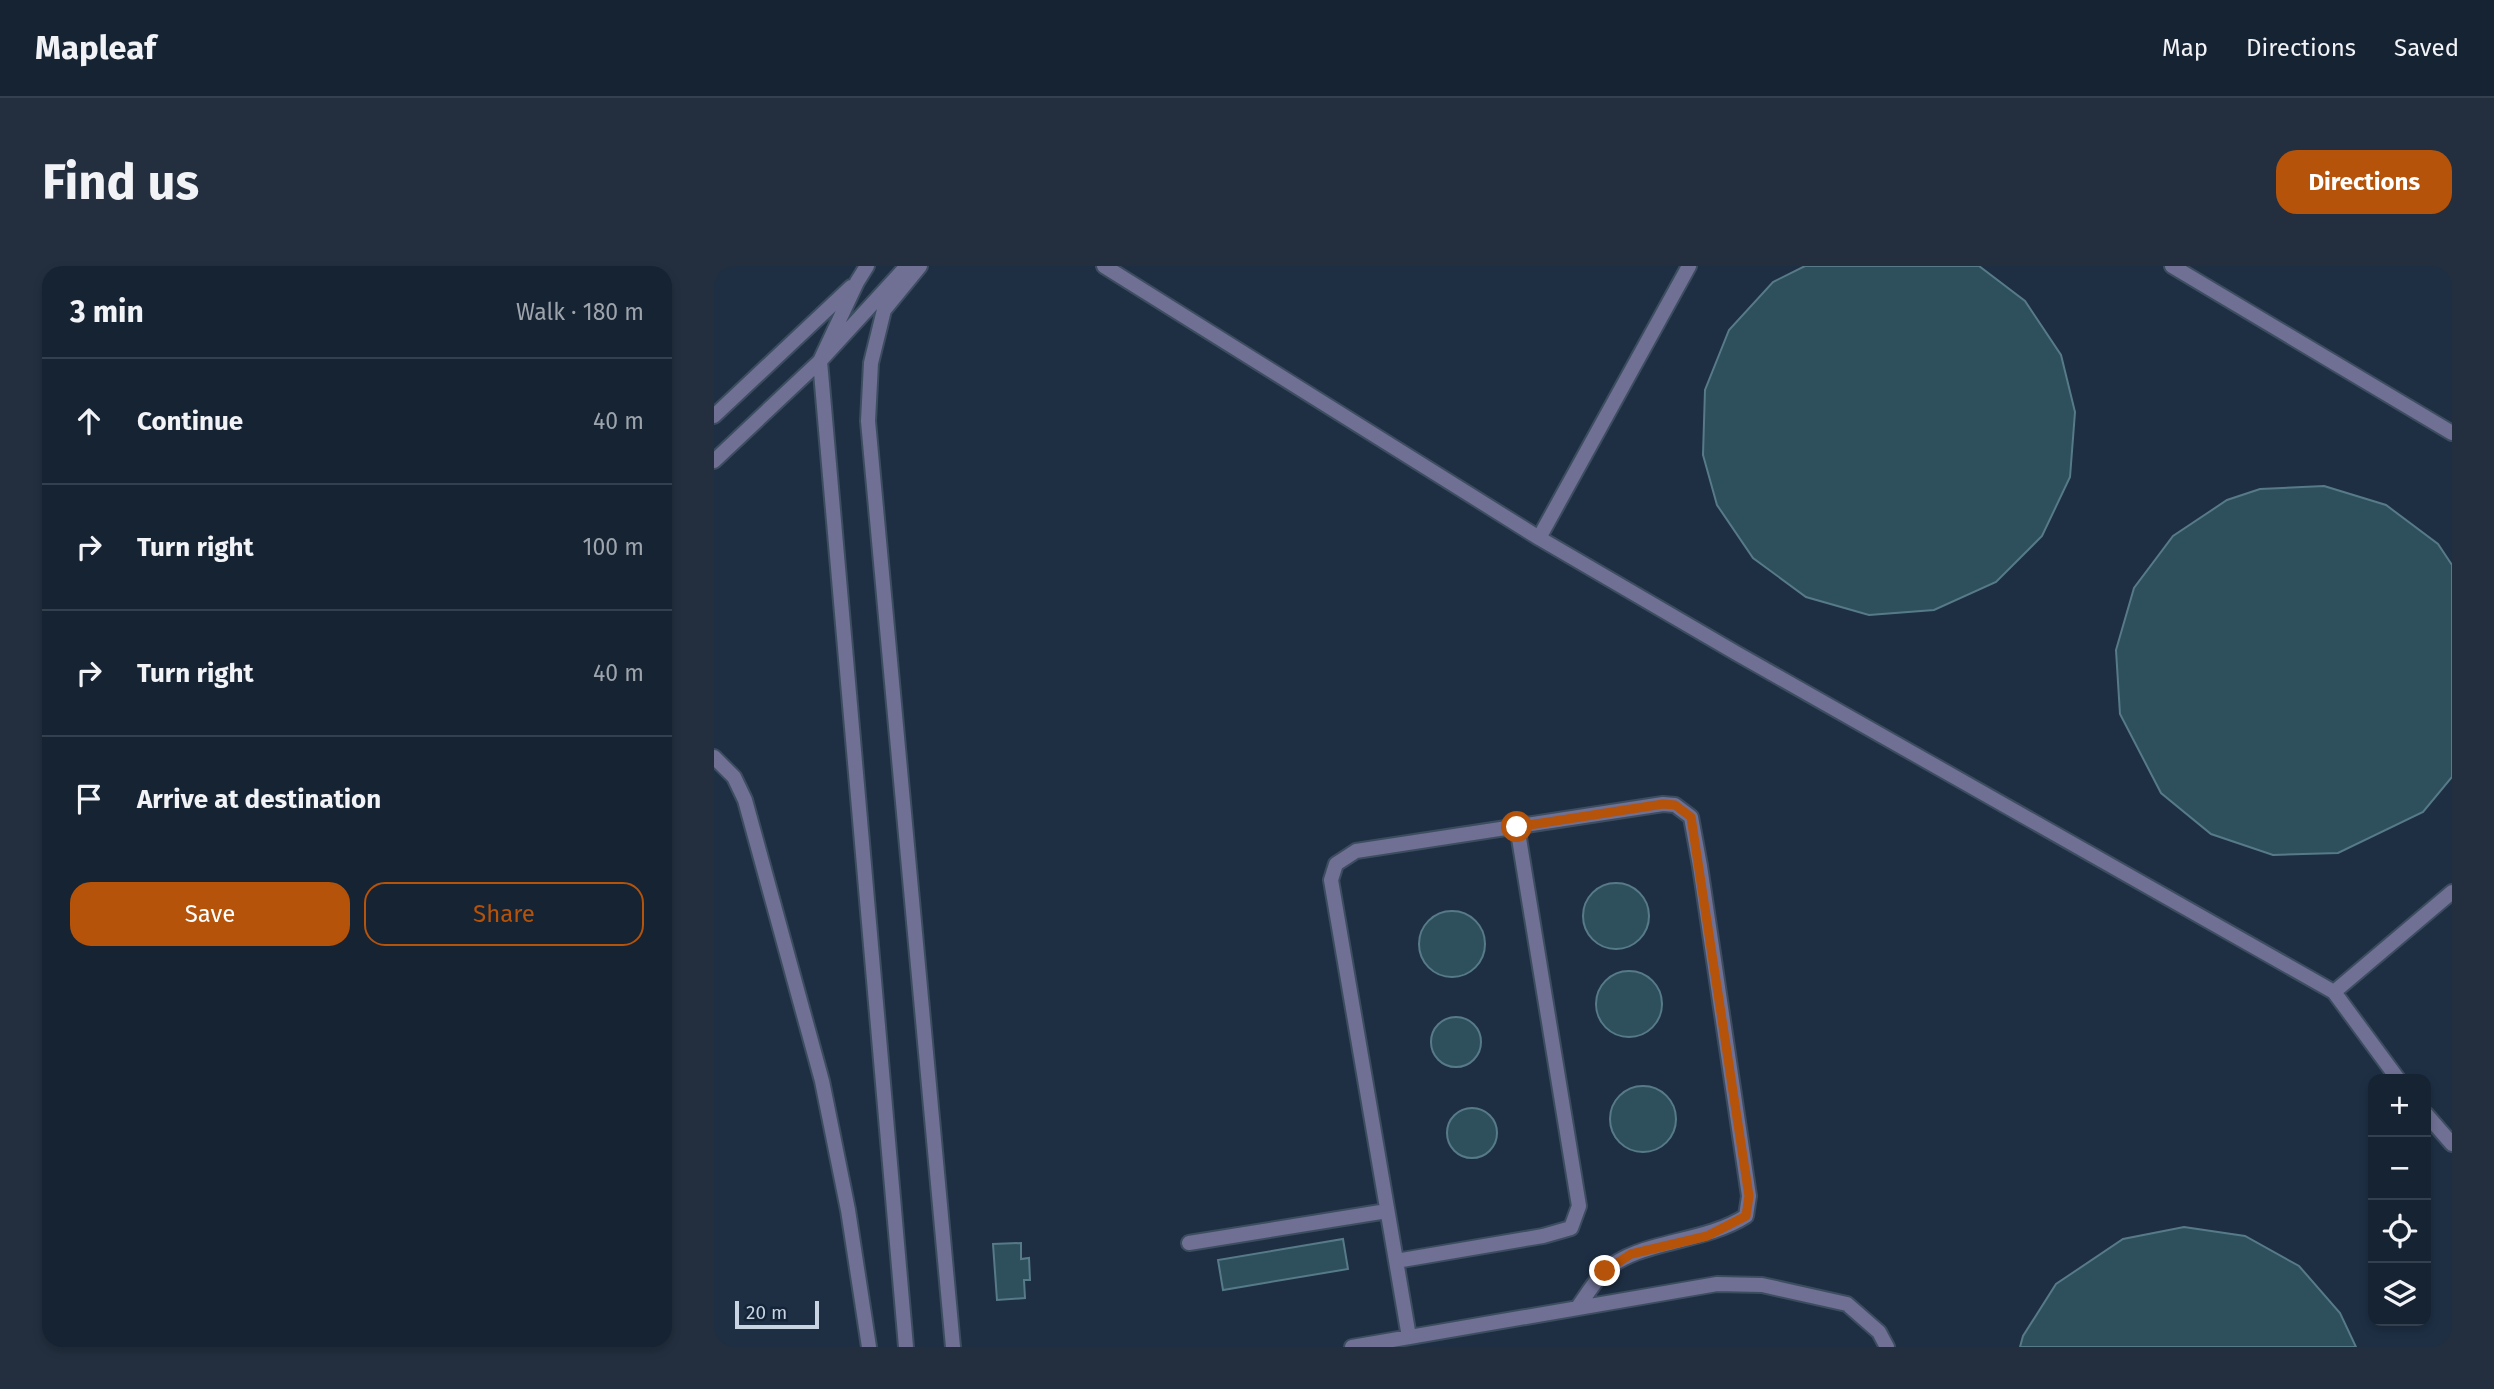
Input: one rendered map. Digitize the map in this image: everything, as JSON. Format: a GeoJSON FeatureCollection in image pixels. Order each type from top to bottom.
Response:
{"type":"FeatureCollection","features":[{"type":"Feature","properties":{"kind":"lane"},"geometry":{"type":"LineString","coordinates":[[867,266],[820,361],[906,1347]]}},
{"type":"Feature","properties":{"kind":"lane"},"geometry":{"type":"LineString","coordinates":[[714,461],[820,361],[907,266]]}},
{"type":"Feature","properties":{"kind":"lane"},"geometry":{"type":"LineString","coordinates":[[920,266],[884,310],[871,363],[868,421],[953,1347]]}},
{"type":"Feature","properties":{"kind":"lane"},"geometry":{"type":"LineString","coordinates":[[1104,266],[1539,538],[1736,653],[2334,992],[2394,1074]]}},
{"type":"Feature","properties":{"kind":"lane"},"geometry":{"type":"LineString","coordinates":[[1539,538],[1689,266]]}},
{"type":"Feature","properties":{"kind":"lane"},"geometry":{"type":"LineString","coordinates":[[2172,266],[2452,433]]}},
{"type":"Feature","properties":{"kind":"lane"},"geometry":{"type":"LineString","coordinates":[[714,416],[857,282]]}},
{"type":"Feature","properties":{"kind":"lane"},"geometry":{"type":"LineString","coordinates":[[714,757],[734,777],[744,800],[822,1081],[848,1210],[869,1347]]}},
{"type":"Feature","properties":{"kind":"lane"},"geometry":{"type":"LineString","coordinates":[[1409,1337],[1331,880],[1336,864],[1356,851],[1663,804],[1675,805],[1691,817],[1749,1196],[1746,1216],[1707,1236],[1631,1254],[1605,1271],[1578,1307]]}},
{"type":"Feature","properties":{"kind":"lane"},"geometry":{"type":"LineString","coordinates":[[1396,1261],[1543,1236],[1571,1228],[1576,1220],[1579,1206],[1517,827]]}},
{"type":"Feature","properties":{"kind":"lane"},"geometry":{"type":"LineString","coordinates":[[2334,992],[2452,892]]}},
{"type":"Feature","properties":{"kind":"lane"},"geometry":{"type":"LineString","coordinates":[[2431,1120],[2452,1144]]}},
{"type":"Feature","properties":{"kind":"lane"},"geometry":{"type":"LineString","coordinates":[[1189,1243],[1387,1211]]}},
{"type":"Feature","properties":{"kind":"lane"},"geometry":{"type":"LineString","coordinates":[[1352,1347],[1717,1284],[1762,1285],[1847,1304],[1879,1332],[1887,1347]]}},
{"type":"Feature","properties":{"kind":"building"},"geometry":{"type":"Polygon","coordinates":[[[1805,266],[1979,266],[2025,301],[2061,355],[2075,412],[2070,477],[2042,536],[1996,582],[1934,610],[1869,615],[1806,597],[1753,558],[1717,505],[1703,455],[1705,390],[1729,330],[1773,282],[1805,266]]]}},
{"type":"Feature","properties":{"kind":"building"},"geometry":{"type":"Polygon","coordinates":[[[2324,486],[2386,505],[2438,544],[2452,565],[2452,777],[2423,812],[2338,853],[2273,855],[2211,834],[2161,793],[2120,714],[2116,650],[2134,588],[2173,536],[2227,500],[2260,489],[2324,486]]]}},
{"type":"Feature","properties":{"kind":"building"},"geometry":{"type":"Polygon","coordinates":[[[1616,883],[1639,893],[1649,916],[1639,939],[1616,949],[1593,939],[1583,916],[1593,893],[1616,883]]]}},
{"type":"Feature","properties":{"kind":"building"},"geometry":{"type":"Polygon","coordinates":[[[1452,911],[1475,921],[1485,944],[1475,967],[1452,977],[1429,967],[1419,944],[1429,921],[1452,911]]]}},
{"type":"Feature","properties":{"kind":"building"},"geometry":{"type":"Polygon","coordinates":[[[1629,971],[1652,981],[1662,1004],[1652,1027],[1629,1037],[1606,1027],[1596,1004],[1606,981],[1629,971]]]}},
{"type":"Feature","properties":{"kind":"building"},"geometry":{"type":"Polygon","coordinates":[[[1456,1017],[1474,1024],[1481,1042],[1474,1060],[1456,1067],[1438,1060],[1431,1042],[1438,1024],[1456,1017]]]}},
{"type":"Feature","properties":{"kind":"building"},"geometry":{"type":"Polygon","coordinates":[[[1643,1086],[1666,1096],[1676,1119],[1666,1142],[1643,1152],[1620,1142],[1610,1119],[1620,1096],[1643,1086]]]}},
{"type":"Feature","properties":{"kind":"building"},"geometry":{"type":"Polygon","coordinates":[[[1472,1108],[1490,1115],[1497,1133],[1490,1151],[1472,1158],[1454,1151],[1447,1133],[1454,1115],[1472,1108]]]}},
{"type":"Feature","properties":{"kind":"building"},"geometry":{"type":"Polygon","coordinates":[[[2184,1227],[2245,1236],[2299,1266],[2340,1313],[2356,1347],[2020,1347],[2023,1336],[2056,1284],[2123,1239],[2184,1227]]]}},
{"type":"Feature","properties":{"kind":"building"},"geometry":{"type":"Polygon","coordinates":[[[1343,1239],[1348,1269],[1223,1290],[1218,1260],[1343,1239]]]}},
{"type":"Feature","properties":{"kind":"building"},"geometry":{"type":"Polygon","coordinates":[[[1021,1243],[1021,1259],[1029,1258],[1030,1280],[1024,1280],[1025,1298],[997,1300],[993,1244],[1021,1243]]]}},
{"type":"Feature","properties":{"kind":"route"},"geometry":{"type":"LineString","coordinates":[[1517,827],[1663,804],[1675,805],[1691,817],[1749,1196],[1746,1216],[1707,1236],[1631,1254],[1605,1271]]}}]}
